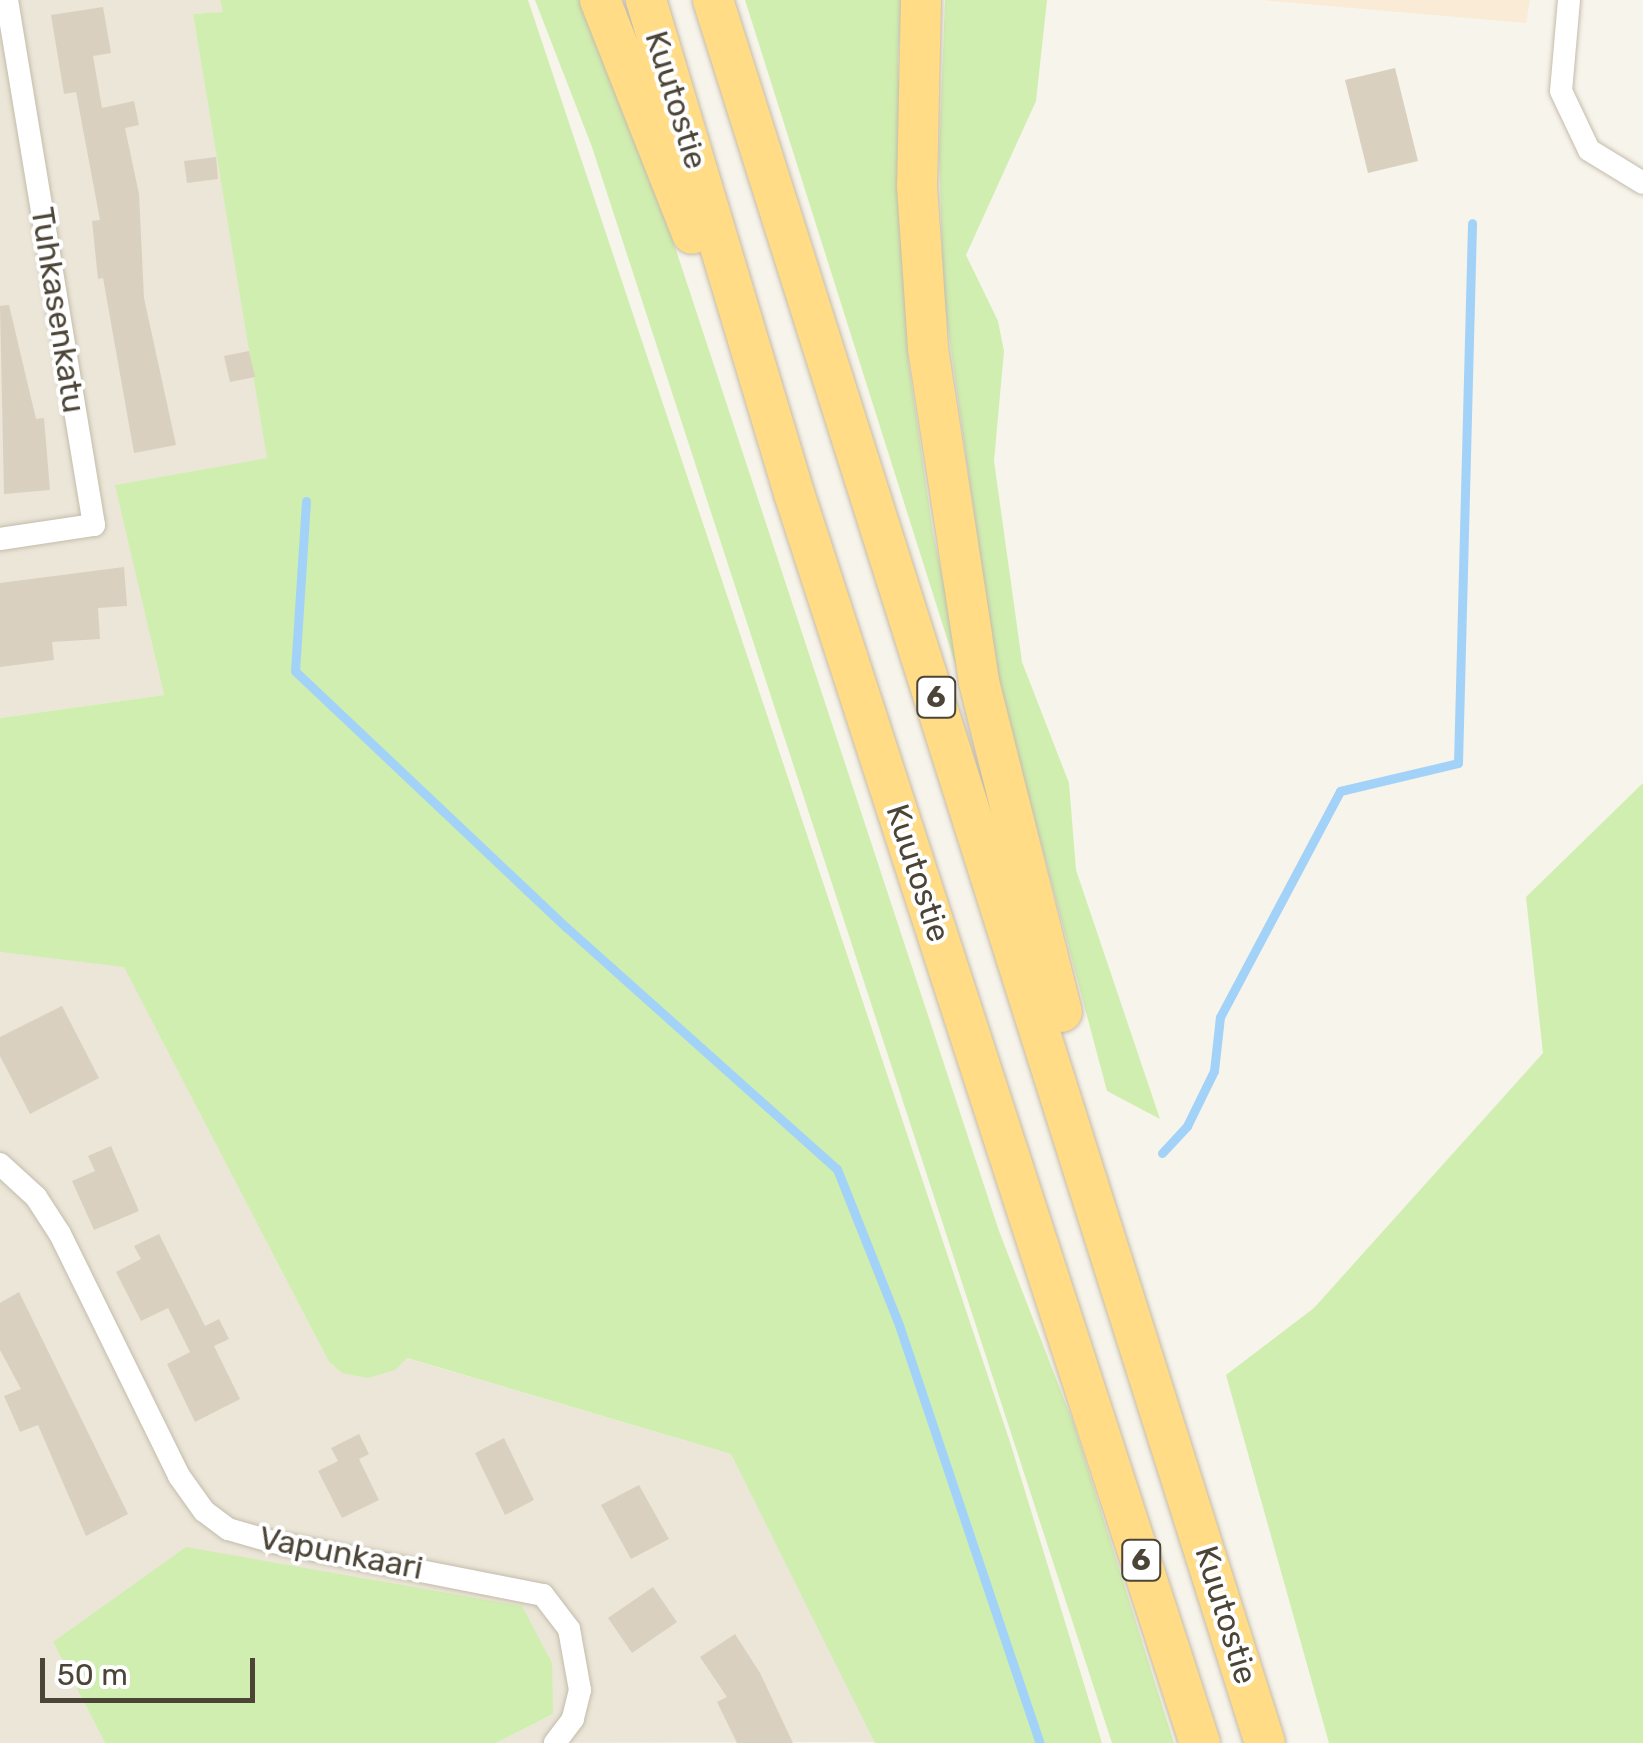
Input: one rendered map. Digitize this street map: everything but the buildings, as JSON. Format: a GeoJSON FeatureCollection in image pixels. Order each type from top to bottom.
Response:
{"type":"FeatureCollection","features":[{"type":"Feature","properties":{"kind":"highway"},"geometry":{"type":"LineString","coordinates":[[600,0],[794,493]]}},
{"type":"Feature","properties":{"kind":"highway","name":"Kuutostie"},"geometry":{"type":"LineString","coordinates":[[646,0],[794,493],[1200,1743]]}},
{"type":"Feature","properties":{"kind":"highway","name":"Kuutostie"},"geometry":{"type":"LineString","coordinates":[[714,0],[1158,1394],[1265,1743]]}},
{"type":"Feature","properties":{"kind":"highway"},"geometry":{"type":"LineString","coordinates":[[922,0],[917,186],[928,348],[979,682],[1158,1394]]}},
{"type":"Feature","properties":{"kind":"street","name":"Tuhkasenkatu"},"geometry":{"type":"LineString","coordinates":[[0,539],[94,525],[7,0]]}},
{"type":"Feature","properties":{"kind":"street"},"geometry":{"type":"LineString","coordinates":[[1569,0],[1560,40],[1561,91],[1589,150],[1643,183]]}},
{"type":"Feature","properties":{"kind":"street","name":"Vapunkaari"},"geometry":{"type":"LineString","coordinates":[[0,1164],[36,1197],[60,1234],[179,1476],[204,1511],[228,1529],[273,1542],[543,1595],[570,1629],[580,1690],[574,1719],[555,1743]]}},
{"type":"Feature","properties":{"kind":"shaded area"},"geometry":{"type":"Polygon","coordinates":[[[0,0],[220,0],[224,12],[193,14],[268,458],[116,485],[164,695],[0,718],[0,0]]]}},
{"type":"Feature","properties":{"kind":"shaded area"},"geometry":{"type":"Polygon","coordinates":[[[1262,0],[1530,0],[1526,23],[1262,0]]]}},
{"type":"Feature","properties":{"kind":"shaded area"},"geometry":{"type":"Polygon","coordinates":[[[0,952],[124,966],[329,1362],[342,1373],[406,1358],[731,1454],[876,1742],[496,1743],[553,1714],[53,1642],[105,1743],[0,1743],[0,952]]]}},
{"type":"Feature","properties":{"kind":"green space"},"geometry":{"type":"Polygon","coordinates":[[[220,0],[528,0],[1010,1442],[1102,1743],[875,1743],[731,1454],[407,1358],[395,1370],[368,1378],[342,1373],[329,1362],[124,967],[0,952],[0,718],[164,695],[115,485],[267,458],[193,14],[223,12],[220,0]]]}},
{"type":"Feature","properties":{"kind":"green space"},"geometry":{"type":"Polygon","coordinates":[[[535,0],[580,0],[650,171],[999,1231],[1074,1425],[1174,1743],[1112,1743],[592,147],[535,0]]]}},
{"type":"Feature","properties":{"kind":"green space"},"geometry":{"type":"Polygon","coordinates":[[[745,0],[902,0],[898,59],[908,359],[933,532],[970,711],[745,0]]]}},
{"type":"Feature","properties":{"kind":"green space"},"geometry":{"type":"Polygon","coordinates":[[[945,0],[1047,0],[1036,101],[966,255],[998,321],[1004,351],[994,461],[1022,662],[1069,783],[1076,870],[1160,1119],[1107,1091],[998,682],[944,300],[939,156],[945,0]]]}},
{"type":"Feature","properties":{"kind":"green space"},"geometry":{"type":"Polygon","coordinates":[[[1643,783],[1643,1743],[1329,1743],[1226,1375],[1314,1308],[1543,1053],[1526,897],[1643,783]]]}},
{"type":"Feature","properties":{"kind":"green space"},"geometry":{"type":"Polygon","coordinates":[[[186,1547],[522,1606],[552,1663],[553,1714],[496,1743],[105,1743],[53,1642],[186,1547]]]}},
{"type":"Feature","properties":{"kind":"waterway"},"geometry":{"type":"LineString","coordinates":[[1162,1153],[1187,1126],[1214,1071],[1220,1017],[1340,791],[1458,763],[1472,223]]}},
{"type":"Feature","properties":{"kind":"waterway"},"geometry":{"type":"LineString","coordinates":[[306,501],[295,671],[566,927],[837,1169],[899,1325],[1040,1743]]}}]}
